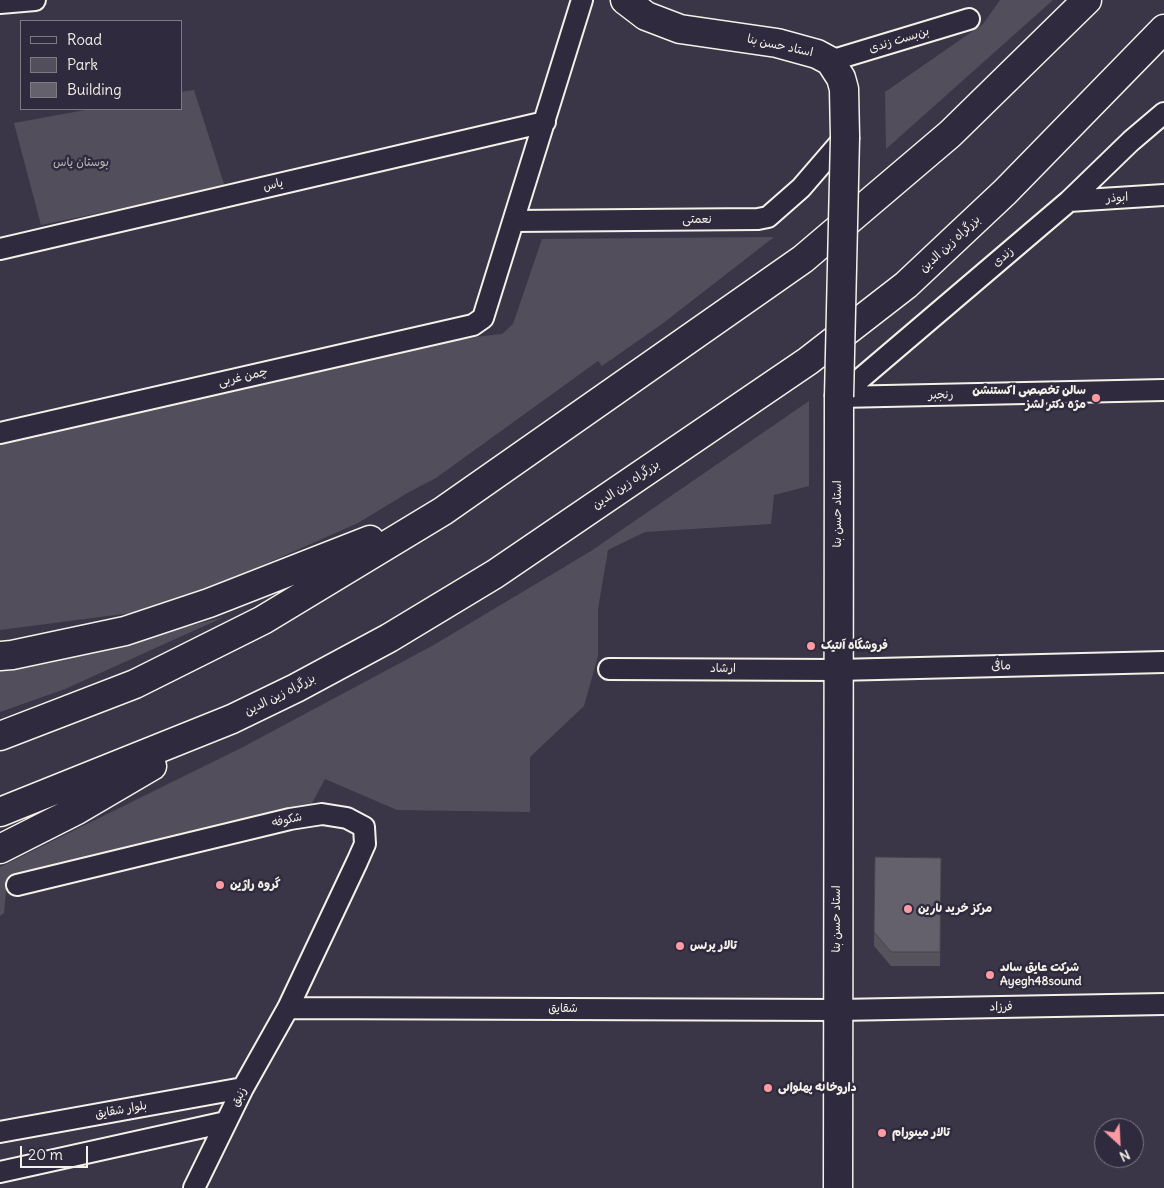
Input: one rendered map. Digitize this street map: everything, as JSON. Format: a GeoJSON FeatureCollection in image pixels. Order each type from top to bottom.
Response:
{"type":"FeatureCollection","features":[{"type":"Feature","properties":{"kind":"main road","name":"استاد حسن بنا"},"geometry":{"type":"LineString","coordinates":[[625,0],[646,16],[680,29],[777,43],[818,54],[830,61],[838,72],[844,88],[837,670],[838,1188]]}},
{"type":"Feature","properties":{"kind":"main road"},"geometry":{"type":"LineString","coordinates":[[0,736],[135,684],[255,624],[443,511],[803,259],[950,134],[1087,0]]}},
{"type":"Feature","properties":{"kind":"main road","name":"بزرگراه زین الدین"},"geometry":{"type":"LineString","coordinates":[[0,812],[232,719],[296,688],[389,638],[495,574],[808,361],[906,285],[1005,192],[1164,29]]}},
{"type":"Feature","properties":{"kind":"main road"},"geometry":{"type":"LineString","coordinates":[[0,656],[135,628],[209,603],[443,511]]}},
{"type":"Feature","properties":{"kind":"main road"},"geometry":{"type":"LineString","coordinates":[[0,849],[77,810],[232,719]]}},
{"type":"Feature","properties":{"kind":"street"},"geometry":{"type":"LineString","coordinates":[[0,3],[34,0]]}},
{"type":"Feature","properties":{"kind":"street"},"geometry":{"type":"LineString","coordinates":[[514,221],[582,0]]}},
{"type":"Feature","properties":{"kind":"street","name":"بن‌بست زندی"},"geometry":{"type":"LineString","coordinates":[[830,61],[969,19]]}},
{"type":"Feature","properties":{"kind":"street","name":"زندی"},"geometry":{"type":"LineString","coordinates":[[839,397],[1069,201],[1131,141],[1164,113]]}},
{"type":"Feature","properties":{"kind":"street","name":"یاس"},"geometry":{"type":"LineString","coordinates":[[0,249],[546,122]]}},
{"type":"Feature","properties":{"kind":"street","name":"نعمتی"},"geometry":{"type":"LineString","coordinates":[[514,221],[758,219],[768,217],[802,188],[844,137]]}},
{"type":"Feature","properties":{"kind":"street","name":"ابوذر"},"geometry":{"type":"LineString","coordinates":[[1069,201],[1164,195]]}},
{"type":"Feature","properties":{"kind":"street","name":"چمن غربی"},"geometry":{"type":"LineString","coordinates":[[0,433],[472,325],[483,318],[514,221]]}},
{"type":"Feature","properties":{"kind":"street","name":"رنجبر"},"geometry":{"type":"LineString","coordinates":[[839,397],[1164,390]]}},
{"type":"Feature","properties":{"kind":"street","name":"مافی"},"geometry":{"type":"LineString","coordinates":[[837,670],[1164,662]]}},
{"type":"Feature","properties":{"kind":"street","name":"ارشاد"},"geometry":{"type":"LineString","coordinates":[[609,669],[837,670]]}},
{"type":"Feature","properties":{"kind":"street","name":"شکوفه"},"geometry":{"type":"LineString","coordinates":[[17,885],[290,819],[322,814],[347,818],[364,827],[364,844],[288,1008]]}},
{"type":"Feature","properties":{"kind":"street","name":"فرزاد"},"geometry":{"type":"LineString","coordinates":[[838,1010],[1164,1004]]}},
{"type":"Feature","properties":{"kind":"street","name":"شقایق"},"geometry":{"type":"LineString","coordinates":[[288,1008],[838,1010]]}},
{"type":"Feature","properties":{"kind":"street","name":"زنبق"},"geometry":{"type":"LineString","coordinates":[[194,1188],[243,1088],[288,1008]]}},
{"type":"Feature","properties":{"kind":"street","name":"بلوار شقایق"},"geometry":{"type":"LineString","coordinates":[[0,1132],[243,1088]]}},
{"type":"Feature","properties":{"kind":"street"},"geometry":{"type":"LineString","coordinates":[[0,1172],[226,1122]]}},
{"type":"Feature","properties":{"kind":"green space"},"geometry":{"type":"Polygon","coordinates":[[[1000,0],[1053,0],[886,149],[885,92],[983,24],[1000,0]]]}},
{"type":"Feature","properties":{"kind":"green space","name":"بوستان یاس"},"geometry":{"type":"Polygon","coordinates":[[[194,90],[225,187],[41,225],[14,123],[86,110],[182,110],[182,92],[194,90]]]}},
{"type":"Feature","properties":{"kind":"green space"},"geometry":{"type":"Polygon","coordinates":[[[774,237],[662,324],[602,366],[598,361],[436,478],[358,523],[245,573],[146,611],[0,630],[0,443],[363,356],[502,334],[513,324],[542,239],[774,237]]]}},
{"type":"Feature","properties":{"kind":"green space"},"geometry":{"type":"Polygon","coordinates":[[[809,401],[809,486],[774,495],[771,524],[645,532],[608,550],[598,609],[598,656],[584,706],[530,757],[530,812],[397,810],[325,779],[311,805],[7,881],[4,913],[0,916],[0,867],[243,747],[432,646],[591,551],[809,401]]]}},
{"type":"Feature","properties":{"kind":"green space"},"geometry":{"type":"Polygon","coordinates":[[[224,617],[65,689],[0,712],[0,669],[50,663],[224,617]]]}},
{"type":"Feature","properties":{"kind":"building","name":"مرکز خرید نارین"},"geometry":{"type":"Polygon","coordinates":[[[875,857],[941,858],[940,952],[891,952],[874,932],[875,857]]]}},
{"type":"Feature","properties":{"kind":"place","name":"سالن تخصصی اکستنشن مژه دکتر لشز"},"geometry":{"type":"Point","coordinates":[1096,398]}},
{"type":"Feature","properties":{"kind":"place","name":"فروشگاه آنتیک"},"geometry":{"type":"Point","coordinates":[811,646]}},
{"type":"Feature","properties":{"kind":"place","name":"گروه راژین"},"geometry":{"type":"Point","coordinates":[220,885]}},
{"type":"Feature","properties":{"kind":"place","name":"مرکز خرید نارین"},"geometry":{"type":"Point","coordinates":[908,909]}},
{"type":"Feature","properties":{"kind":"place","name":"تالار پرنس"},"geometry":{"type":"Point","coordinates":[680,946]}},
{"type":"Feature","properties":{"kind":"place","name":"شرکت عایق ساند Ayegh48sound"},"geometry":{"type":"Point","coordinates":[990,975]}},
{"type":"Feature","properties":{"kind":"place","name":"داروخانه پهلوانی"},"geometry":{"type":"Point","coordinates":[768,1088]}},
{"type":"Feature","properties":{"kind":"place","name":"تالار مینورام"},"geometry":{"type":"Point","coordinates":[882,1133]}}]}
